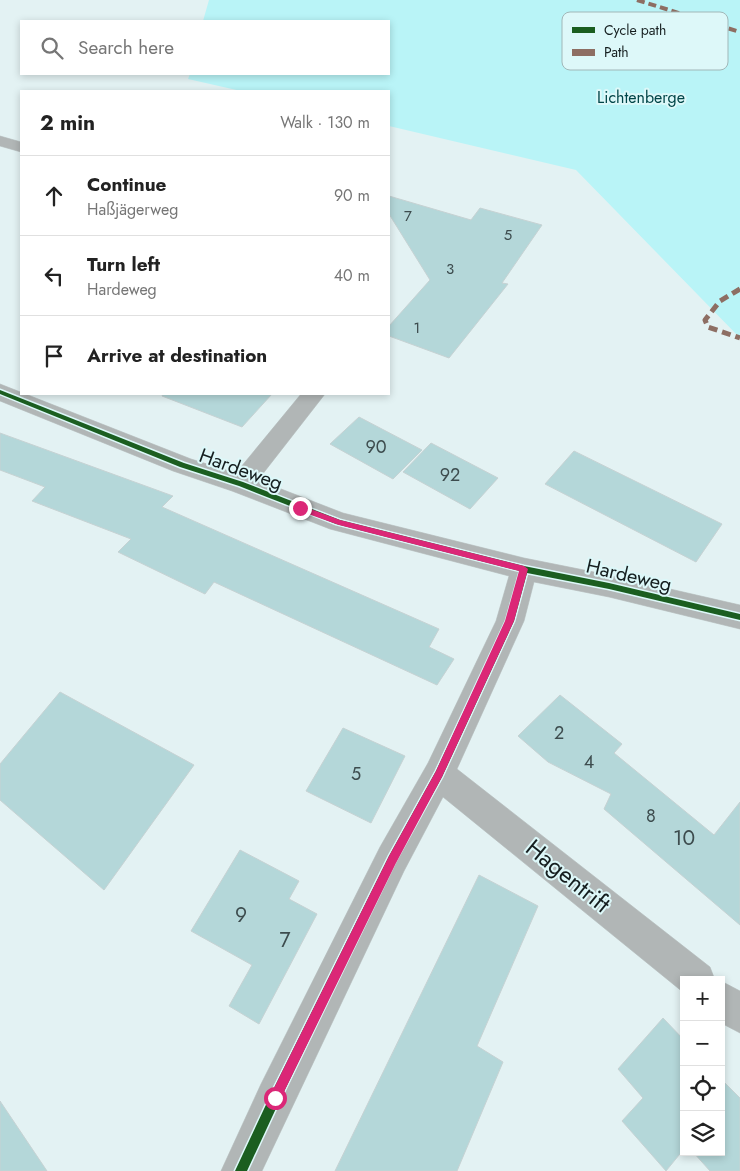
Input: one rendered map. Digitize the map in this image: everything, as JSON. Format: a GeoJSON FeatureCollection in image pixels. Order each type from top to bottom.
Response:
{"type":"FeatureCollection","features":[{"type":"Feature","properties":{"kind":"street"},"geometry":{"type":"LineString","coordinates":[[0,141],[20,147]]}},
{"type":"Feature","properties":{"kind":"street","name":"Hardeweg"},"geometry":{"type":"LineString","coordinates":[[0,392],[182,465],[241,484],[339,522],[524,569],[740,616]]}},
{"type":"Feature","properties":{"kind":"street"},"geometry":{"type":"LineString","coordinates":[[241,484],[313,395]]}},
{"type":"Feature","properties":{"kind":"street"},"geometry":{"type":"LineString","coordinates":[[242,1171],[275,1098],[388,868],[439,774],[510,621],[524,569]]}},
{"type":"Feature","properties":{"kind":"street","name":"Hagentrift"},"geometry":{"type":"LineString","coordinates":[[439,774],[692,976]]}},
{"type":"Feature","properties":{"kind":"street"},"geometry":{"type":"LineString","coordinates":[[725,1002],[740,1014]]}},
{"type":"Feature","properties":{"kind":"green space","name":"Lichtenberge"},"geometry":{"type":"Polygon","coordinates":[[[209,0],[740,0],[740,338],[576,170],[390,126],[390,90],[237,90],[188,79],[190,75],[390,75],[390,20],[203,20],[209,0]]]}},
{"type":"Feature","properties":{"kind":"building"},"geometry":{"type":"Polygon","coordinates":[[[390,196],[471,220],[480,208],[542,225],[502,283],[508,284],[449,358],[390,336],[390,325],[430,280],[390,216],[390,196]]]}},
{"type":"Feature","properties":{"kind":"building"},"geometry":{"type":"Polygon","coordinates":[[[162,395],[271,395],[242,427],[162,395]]]}},
{"type":"Feature","properties":{"kind":"building"},"geometry":{"type":"Polygon","coordinates":[[[359,417],[422,450],[393,479],[330,444],[359,417]]]}},
{"type":"Feature","properties":{"kind":"building"},"geometry":{"type":"Polygon","coordinates":[[[0,433],[173,496],[162,507],[439,629],[429,647],[454,659],[437,685],[214,582],[205,594],[118,552],[131,539],[32,501],[45,487],[0,470],[0,433]]]}},
{"type":"Feature","properties":{"kind":"building"},"geometry":{"type":"Polygon","coordinates":[[[431,443],[498,478],[470,509],[403,472],[431,443]]]}},
{"type":"Feature","properties":{"kind":"building"},"geometry":{"type":"Polygon","coordinates":[[[574,451],[722,524],[696,562],[545,484],[574,451]]]}},
{"type":"Feature","properties":{"kind":"building"},"geometry":{"type":"Polygon","coordinates":[[[60,692],[194,765],[104,890],[0,800],[0,764],[60,692]]]}},
{"type":"Feature","properties":{"kind":"building"},"geometry":{"type":"Polygon","coordinates":[[[560,695],[622,744],[614,753],[714,835],[740,802],[740,925],[604,809],[611,794],[548,762],[518,736],[560,695]]]}},
{"type":"Feature","properties":{"kind":"building"},"geometry":{"type":"Polygon","coordinates":[[[343,728],[405,756],[371,823],[306,791],[343,728]]]}},
{"type":"Feature","properties":{"kind":"building"},"geometry":{"type":"Polygon","coordinates":[[[240,850],[299,881],[289,899],[317,914],[259,1024],[229,1006],[252,965],[191,931],[240,850]]]}},
{"type":"Feature","properties":{"kind":"building"},"geometry":{"type":"Polygon","coordinates":[[[479,875],[538,906],[477,1046],[503,1062],[457,1171],[335,1171],[479,875]]]}},
{"type":"Feature","properties":{"kind":"building"},"geometry":{"type":"Polygon","coordinates":[[[663,1018],[680,1036],[680,1154],[666,1171],[622,1121],[643,1098],[618,1069],[663,1018]]]}},
{"type":"Feature","properties":{"kind":"building"},"geometry":{"type":"Polygon","coordinates":[[[725,1083],[740,1098],[740,1171],[710,1171],[697,1156],[725,1156],[725,1083]]]}},
{"type":"Feature","properties":{"kind":"building"},"geometry":{"type":"Polygon","coordinates":[[[0,1101],[47,1171],[0,1171],[0,1101]]]}},
{"type":"Feature","properties":{"kind":"marked path"},"geometry":{"type":"LineString","coordinates":[[637,0],[676,12]]}},
{"type":"Feature","properties":{"kind":"marked path"},"geometry":{"type":"LineString","coordinates":[[728,28],[740,32]]}},
{"type":"Feature","properties":{"kind":"marked path"},"geometry":{"type":"LineString","coordinates":[[740,289],[720,301],[705,320],[708,327],[740,338]]}},
{"type":"Feature","properties":{"kind":"cycle path"},"geometry":{"type":"LineString","coordinates":[[0,392],[182,465],[241,484],[339,522],[524,569],[609,586],[740,617]]}},
{"type":"Feature","properties":{"kind":"cycle path"},"geometry":{"type":"LineString","coordinates":[[241,1171],[392,859],[439,774],[510,621],[524,569]]}},
{"type":"Feature","properties":{"kind":"route"},"geometry":{"type":"LineString","coordinates":[[275,1098],[392,860],[439,774],[510,621],[524,569],[457,550],[339,522],[300,508]]}}]}
